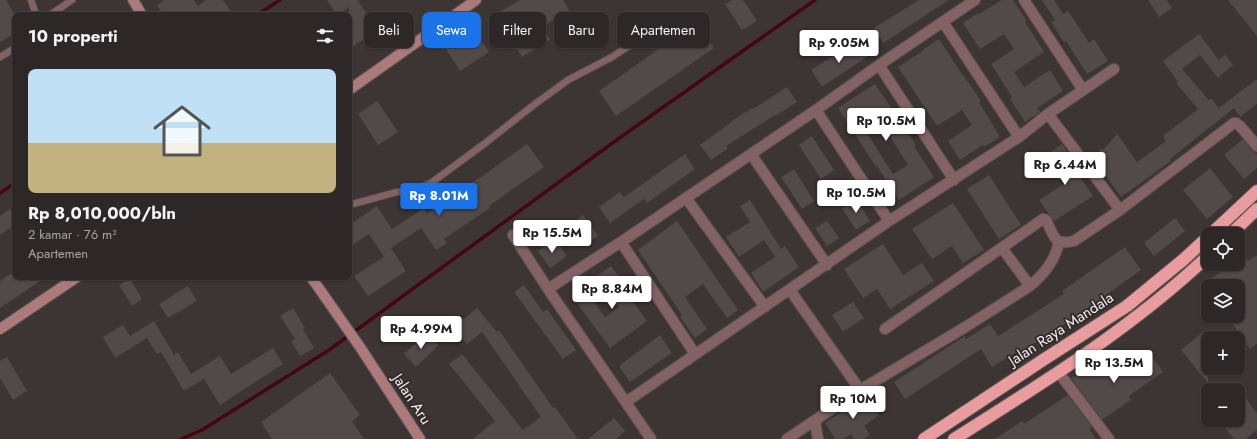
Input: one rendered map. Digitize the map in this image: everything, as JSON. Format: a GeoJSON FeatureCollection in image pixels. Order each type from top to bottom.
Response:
{"type":"FeatureCollection","features":[{"type":"Feature","properties":{"kind":"highway"},"geometry":{"type":"LineString","coordinates":[[1218,227],[1257,191]]}},
{"type":"Feature","properties":{"kind":"highway"},"geometry":{"type":"LineString","coordinates":[[1238,227],[1257,209]]}},
{"type":"Feature","properties":{"kind":"highway","name":"Jalan Raya Mandala"},"geometry":{"type":"LineString","coordinates":[[924,439],[1127,306],[1201,243]]}},
{"type":"Feature","properties":{"kind":"highway"},"geometry":{"type":"LineString","coordinates":[[954,439],[1059,373],[1138,316],[1201,262]]}},
{"type":"Feature","properties":{"kind":"highway"},"geometry":{"type":"LineString","coordinates":[[979,402],[990,416]]}},
{"type":"Feature","properties":{"kind":"street"},"geometry":{"type":"LineString","coordinates":[[132,0],[140,12]]}},
{"type":"Feature","properties":{"kind":"street"},"geometry":{"type":"LineString","coordinates":[[352,88],[476,0]]}},
{"type":"Feature","properties":{"kind":"street"},"geometry":{"type":"LineString","coordinates":[[548,289],[621,242],[975,0]]}},
{"type":"Feature","properties":{"kind":"street"},"geometry":{"type":"LineString","coordinates":[[1024,0],[1083,90]]}},
{"type":"Feature","properties":{"kind":"street"},"geometry":{"type":"LineString","coordinates":[[942,22],[1019,137]]}},
{"type":"Feature","properties":{"kind":"street"},"geometry":{"type":"LineString","coordinates":[[879,65],[954,180]]}},
{"type":"Feature","properties":{"kind":"street"},"geometry":{"type":"LineString","coordinates":[[626,402],[889,221],[1019,137],[1048,114],[1114,69]]}},
{"type":"Feature","properties":{"kind":"street"},"geometry":{"type":"LineString","coordinates":[[816,110],[889,221]]}},
{"type":"Feature","properties":{"kind":"street"},"geometry":{"type":"LineString","coordinates":[[1048,114],[1120,210]]}},
{"type":"Feature","properties":{"kind":"street"},"geometry":{"type":"LineString","coordinates":[[885,328],[1043,219],[1046,220],[1059,242],[1065,243],[1074,241],[1120,210],[1234,123],[1240,126],[1257,146]]}},
{"type":"Feature","properties":{"kind":"street"},"geometry":{"type":"LineString","coordinates":[[751,154],[827,265]]}},
{"type":"Feature","properties":{"kind":"street"},"geometry":{"type":"LineString","coordinates":[[686,198],[765,307]]}},
{"type":"Feature","properties":{"kind":"street"},"geometry":{"type":"LineString","coordinates":[[513,235],[548,289],[651,439]]}},
{"type":"Feature","properties":{"kind":"street"},"geometry":{"type":"LineString","coordinates":[[621,242],[696,354]]}},
{"type":"Feature","properties":{"kind":"street"},"geometry":{"type":"LineString","coordinates":[[791,438],[860,390],[967,326],[1030,286],[1044,272],[1056,253],[1059,242]]}},
{"type":"Feature","properties":{"kind":"street"},"geometry":{"type":"LineString","coordinates":[[1002,248],[1030,286]]}},
{"type":"Feature","properties":{"kind":"street"},"geometry":{"type":"LineString","coordinates":[[0,329],[73,280]]}},
{"type":"Feature","properties":{"kind":"street","name":"Jalan Aru"},"geometry":{"type":"LineString","coordinates":[[313,280],[360,347],[420,439]]}},
{"type":"Feature","properties":{"kind":"street"},"geometry":{"type":"LineString","coordinates":[[790,290],[860,390]]}},
{"type":"Feature","properties":{"kind":"street"},"geometry":{"type":"LineString","coordinates":[[1059,373],[1109,439]]}},
{"type":"Feature","properties":{"kind":"street"},"geometry":{"type":"LineString","coordinates":[[815,420],[818,439]]}},
{"type":"Feature","properties":{"kind":"lane"},"geometry":{"type":"LineString","coordinates":[[31,0],[35,12]]}},
{"type":"Feature","properties":{"kind":"lane"},"geometry":{"type":"LineString","coordinates":[[54,12],[72,0]]}},
{"type":"Feature","properties":{"kind":"lane"},"geometry":{"type":"LineString","coordinates":[[352,204],[397,192],[415,190],[431,183],[568,80],[625,48]]}},
{"type":"Feature","properties":{"kind":"lane"},"geometry":{"type":"LineString","coordinates":[[0,57],[12,50]]}},
{"type":"Feature","properties":{"kind":"building"},"geometry":{"type":"Polygon","coordinates":[[[0,0],[6,0],[13,12],[12,35],[0,42],[0,0]]]}},
{"type":"Feature","properties":{"kind":"building"},"geometry":{"type":"Polygon","coordinates":[[[165,0],[194,0],[198,6],[206,0],[223,0],[231,12],[161,12],[157,5],[165,0]]]}},
{"type":"Feature","properties":{"kind":"building"},"geometry":{"type":"Polygon","coordinates":[[[327,0],[360,0],[358,1],[366,12],[364,12],[364,39],[352,47],[352,12],[349,12],[349,7],[342,12],[335,12],[327,0]]]}},
{"type":"Feature","properties":{"kind":"building"},"geometry":{"type":"Polygon","coordinates":[[[520,0],[563,0],[569,10],[566,12],[554,12],[554,19],[546,24],[546,12],[499,12],[520,0]]]}},
{"type":"Feature","properties":{"kind":"building"},"geometry":{"type":"Polygon","coordinates":[[[732,0],[743,0],[757,21],[742,30],[725,4],[732,0]]]}},
{"type":"Feature","properties":{"kind":"building"},"geometry":{"type":"Polygon","coordinates":[[[919,0],[949,0],[883,43],[874,28],[919,0]]]}},
{"type":"Feature","properties":{"kind":"building"},"geometry":{"type":"Polygon","coordinates":[[[1002,0],[1013,0],[1027,21],[1025,22],[1044,52],[1014,72],[1024,87],[1050,70],[1063,91],[1037,108],[1040,112],[1025,122],[1010,99],[1012,97],[991,64],[1014,49],[1004,34],[980,49],[963,23],[1002,0]]]}},
{"type":"Feature","properties":{"kind":"building"},"geometry":{"type":"Polygon","coordinates":[[[1042,0],[1054,0],[1063,14],[1068,11],[1089,43],[1094,39],[1108,61],[1087,74],[1066,41],[1064,42],[1051,22],[1055,20],[1042,0]]]}},
{"type":"Feature","properties":{"kind":"building"},"geometry":{"type":"Polygon","coordinates":[[[1148,0],[1167,0],[1172,8],[1159,17],[1148,0]]]}},
{"type":"Feature","properties":{"kind":"building"},"geometry":{"type":"Polygon","coordinates":[[[1228,0],[1257,0],[1257,36],[1228,0]]]}},
{"type":"Feature","properties":{"kind":"building"},"geometry":{"type":"Polygon","coordinates":[[[546,34],[550,40],[546,42],[546,34]]]}},
{"type":"Feature","properties":{"kind":"building"},"geometry":{"type":"Polygon","coordinates":[[[1199,34],[1219,60],[1225,55],[1233,65],[1218,78],[1200,55],[1182,69],[1209,100],[1212,99],[1219,108],[1257,79],[1257,104],[1240,117],[1234,108],[1170,159],[1171,161],[1121,197],[1106,176],[1104,178],[1091,159],[1102,148],[1103,150],[1117,134],[1137,162],[1166,141],[1163,136],[1198,109],[1176,83],[1178,82],[1163,61],[1199,34]]]}},
{"type":"Feature","properties":{"kind":"building"},"geometry":{"type":"Polygon","coordinates":[[[939,39],[981,101],[979,102],[1000,137],[984,147],[983,145],[960,160],[948,141],[972,125],[962,110],[937,126],[898,67],[939,39]]]}},
{"type":"Feature","properties":{"kind":"building"},"geometry":{"type":"Polygon","coordinates":[[[481,40],[489,52],[460,71],[446,49],[481,48],[481,40]]]}},
{"type":"Feature","properties":{"kind":"building"},"geometry":{"type":"Polygon","coordinates":[[[858,41],[868,56],[822,87],[811,70],[858,41]]]}},
{"type":"Feature","properties":{"kind":"building"},"geometry":{"type":"Polygon","coordinates":[[[710,42],[714,48],[616,116],[599,91],[660,48],[710,48],[710,42]]]}},
{"type":"Feature","properties":{"kind":"building"},"geometry":{"type":"Polygon","coordinates":[[[517,48],[537,48],[522,57],[517,48]]]}},
{"type":"Feature","properties":{"kind":"building"},"geometry":{"type":"Polygon","coordinates":[[[875,84],[916,145],[914,146],[934,177],[899,200],[838,108],[875,84]],[[878,117],[863,127],[893,174],[908,165],[878,117]]]}},
{"type":"Feature","properties":{"kind":"building"},"geometry":{"type":"Polygon","coordinates":[[[787,87],[797,102],[726,146],[728,148],[711,160],[700,145],[730,122],[787,87]]]}},
{"type":"Feature","properties":{"kind":"building"},"geometry":{"type":"Polygon","coordinates":[[[377,101],[398,132],[378,145],[358,114],[377,101]]]}},
{"type":"Feature","properties":{"kind":"building"},"geometry":{"type":"Polygon","coordinates":[[[812,136],[834,170],[821,179],[799,145],[812,136]]]}},
{"type":"Feature","properties":{"kind":"building"},"geometry":{"type":"Polygon","coordinates":[[[1243,139],[1257,154],[1257,168],[1244,179],[1224,155],[1243,139]]]}},
{"type":"Feature","properties":{"kind":"building"},"geometry":{"type":"Polygon","coordinates":[[[527,144],[544,167],[489,206],[490,208],[444,239],[447,243],[436,250],[421,228],[391,248],[406,271],[368,296],[354,276],[384,257],[369,234],[352,245],[352,223],[377,206],[392,229],[424,208],[427,213],[527,144]]]}},
{"type":"Feature","properties":{"kind":"building"},"geometry":{"type":"Polygon","coordinates":[[[1062,144],[1075,163],[1072,165],[1093,196],[1054,221],[1039,200],[1064,184],[1045,156],[1062,144]]]}},
{"type":"Feature","properties":{"kind":"building"},"geometry":{"type":"Polygon","coordinates":[[[685,154],[695,169],[647,203],[644,199],[610,223],[599,207],[620,192],[624,197],[685,154]]]}},
{"type":"Feature","properties":{"kind":"building"},"geometry":{"type":"Polygon","coordinates":[[[1210,168],[1233,197],[1207,219],[1183,190],[1210,168]]]}},
{"type":"Feature","properties":{"kind":"building"},"geometry":{"type":"Polygon","coordinates":[[[794,169],[814,201],[802,209],[781,177],[794,169]]]}},
{"type":"Feature","properties":{"kind":"building"},"geometry":{"type":"Polygon","coordinates":[[[989,175],[1021,225],[999,239],[967,189],[989,175]]]}},
{"type":"Feature","properties":{"kind":"building"},"geometry":{"type":"Polygon","coordinates":[[[856,199],[870,221],[856,230],[842,208],[856,199]]]}},
{"type":"Feature","properties":{"kind":"building"},"geometry":{"type":"Polygon","coordinates":[[[750,200],[781,249],[785,246],[799,267],[763,292],[751,273],[775,257],[764,240],[739,257],[726,237],[750,222],[740,206],[750,200]]]}},
{"type":"Feature","properties":{"kind":"building"},"geometry":{"type":"Polygon","coordinates":[[[953,203],[984,250],[963,263],[952,246],[932,259],[912,229],[953,203]]]}},
{"type":"Feature","properties":{"kind":"building"},"geometry":{"type":"Polygon","coordinates":[[[10,209],[12,212],[12,227],[0,235],[0,216],[10,209]]]}},
{"type":"Feature","properties":{"kind":"building"},"geometry":{"type":"Polygon","coordinates":[[[583,215],[598,236],[584,246],[569,226],[583,215]]]}},
{"type":"Feature","properties":{"kind":"building"},"geometry":{"type":"Polygon","coordinates":[[[1175,218],[1185,231],[1154,256],[1144,243],[1175,218]]]}},
{"type":"Feature","properties":{"kind":"building"},"geometry":{"type":"Polygon","coordinates":[[[677,221],[738,310],[727,318],[703,284],[685,297],[707,329],[695,338],[680,317],[682,315],[638,250],[677,221]]]}},
{"type":"Feature","properties":{"kind":"building"},"geometry":{"type":"Polygon","coordinates":[[[827,221],[839,238],[827,246],[815,228],[827,221]]]}},
{"type":"Feature","properties":{"kind":"building"},"geometry":{"type":"Polygon","coordinates":[[[555,239],[567,256],[550,268],[538,251],[555,239]]]}},
{"type":"Feature","properties":{"kind":"building"},"geometry":{"type":"Polygon","coordinates":[[[883,244],[903,275],[922,263],[934,281],[890,309],[877,289],[863,298],[844,269],[883,244]]]}},
{"type":"Feature","properties":{"kind":"building"},"geometry":{"type":"Polygon","coordinates":[[[1125,247],[1141,270],[1068,322],[1019,353],[1018,351],[992,367],[981,349],[905,399],[894,382],[965,336],[966,339],[990,324],[998,336],[1064,294],[1062,291],[1125,247]]]}},
{"type":"Feature","properties":{"kind":"building"},"geometry":{"type":"Polygon","coordinates":[[[1257,255],[1257,344],[1250,349],[1245,342],[1245,331],[1237,331],[1232,323],[1245,323],[1245,279],[1211,279],[1222,271],[1245,271],[1245,256],[1248,261],[1257,255]]]}},
{"type":"Feature","properties":{"kind":"building"},"geometry":{"type":"Polygon","coordinates":[[[611,266],[626,287],[624,289],[647,321],[610,348],[572,296],[584,287],[605,317],[619,307],[597,276],[611,266]]]}},
{"type":"Feature","properties":{"kind":"building"},"geometry":{"type":"Polygon","coordinates":[[[12,273],[12,280],[42,280],[0,308],[0,281],[12,273]]]}},
{"type":"Feature","properties":{"kind":"building"},"geometry":{"type":"Polygon","coordinates":[[[131,280],[142,299],[132,306],[119,285],[131,280]]]}},
{"type":"Feature","properties":{"kind":"building"},"geometry":{"type":"Polygon","coordinates":[[[524,285],[543,312],[547,309],[576,350],[563,359],[514,292],[524,285]]]}},
{"type":"Feature","properties":{"kind":"building"},"geometry":{"type":"Polygon","coordinates":[[[188,286],[197,301],[168,318],[159,304],[188,286]]]}},
{"type":"Feature","properties":{"kind":"building"},"geometry":{"type":"Polygon","coordinates":[[[853,302],[864,318],[843,332],[832,315],[853,302]]]}},
{"type":"Feature","properties":{"kind":"building"},"geometry":{"type":"Polygon","coordinates":[[[293,308],[305,328],[303,329],[314,348],[300,356],[291,341],[295,339],[280,316],[293,308]]]}},
{"type":"Feature","properties":{"kind":"building"},"geometry":{"type":"Polygon","coordinates":[[[477,308],[497,332],[499,330],[553,408],[555,407],[578,439],[473,439],[495,421],[449,364],[462,354],[523,430],[541,417],[482,332],[467,344],[452,326],[462,318],[463,320],[477,308]]]}},
{"type":"Feature","properties":{"kind":"building"},"geometry":{"type":"Polygon","coordinates":[[[154,321],[174,355],[178,352],[191,374],[220,356],[231,374],[273,348],[283,364],[220,405],[204,379],[184,391],[161,352],[157,354],[147,338],[115,358],[103,337],[123,325],[130,336],[154,321]]]}},
{"type":"Feature","properties":{"kind":"building"},"geometry":{"type":"Polygon","coordinates":[[[427,333],[439,345],[416,367],[404,354],[427,333]]]}},
{"type":"Feature","properties":{"kind":"building"},"geometry":{"type":"Polygon","coordinates":[[[1201,333],[1201,374],[1181,350],[1201,333]]]}},
{"type":"Feature","properties":{"kind":"building"},"geometry":{"type":"Polygon","coordinates":[[[660,335],[672,353],[630,382],[619,366],[660,335]]]}},
{"type":"Feature","properties":{"kind":"building"},"geometry":{"type":"Polygon","coordinates":[[[1150,354],[1163,372],[1129,396],[1131,400],[1102,420],[1071,378],[1102,357],[1116,377],[1150,354]]]}},
{"type":"Feature","properties":{"kind":"building"},"geometry":{"type":"Polygon","coordinates":[[[7,357],[27,391],[13,400],[0,378],[0,361],[7,357]]]}},
{"type":"Feature","properties":{"kind":"building"},"geometry":{"type":"Polygon","coordinates":[[[330,373],[360,415],[352,421],[364,439],[272,439],[261,422],[330,373]]]}},
{"type":"Feature","properties":{"kind":"building"},"geometry":{"type":"Polygon","coordinates":[[[1201,375],[1208,375],[1208,383],[1201,375]]]}},
{"type":"Feature","properties":{"kind":"building"},"geometry":{"type":"Polygon","coordinates":[[[867,395],[879,415],[864,426],[870,435],[864,439],[854,439],[851,434],[843,439],[835,439],[825,423],[867,395]]]}},
{"type":"Feature","properties":{"kind":"building"},"geometry":{"type":"Polygon","coordinates":[[[1068,395],[1092,427],[1089,429],[1096,439],[995,439],[1022,421],[1024,424],[1068,395]]]}},
{"type":"Feature","properties":{"kind":"building"},"geometry":{"type":"Polygon","coordinates":[[[1245,397],[1257,413],[1257,430],[1246,439],[1234,439],[1225,427],[1245,427],[1245,397]]]}},
{"type":"Feature","properties":{"kind":"building"},"geometry":{"type":"Polygon","coordinates":[[[614,418],[625,431],[616,439],[588,439],[614,418]]]}},
{"type":"Feature","properties":{"kind":"waterway"},"geometry":{"type":"LineString","coordinates":[[262,12],[280,0]]}},
{"type":"Feature","properties":{"kind":"waterway"},"geometry":{"type":"LineString","coordinates":[[181,439],[202,430],[329,350],[618,139],[815,0]]}},
{"type":"Feature","properties":{"kind":"waterway"},"geometry":{"type":"LineString","coordinates":[[0,193],[12,185]]}}]}
